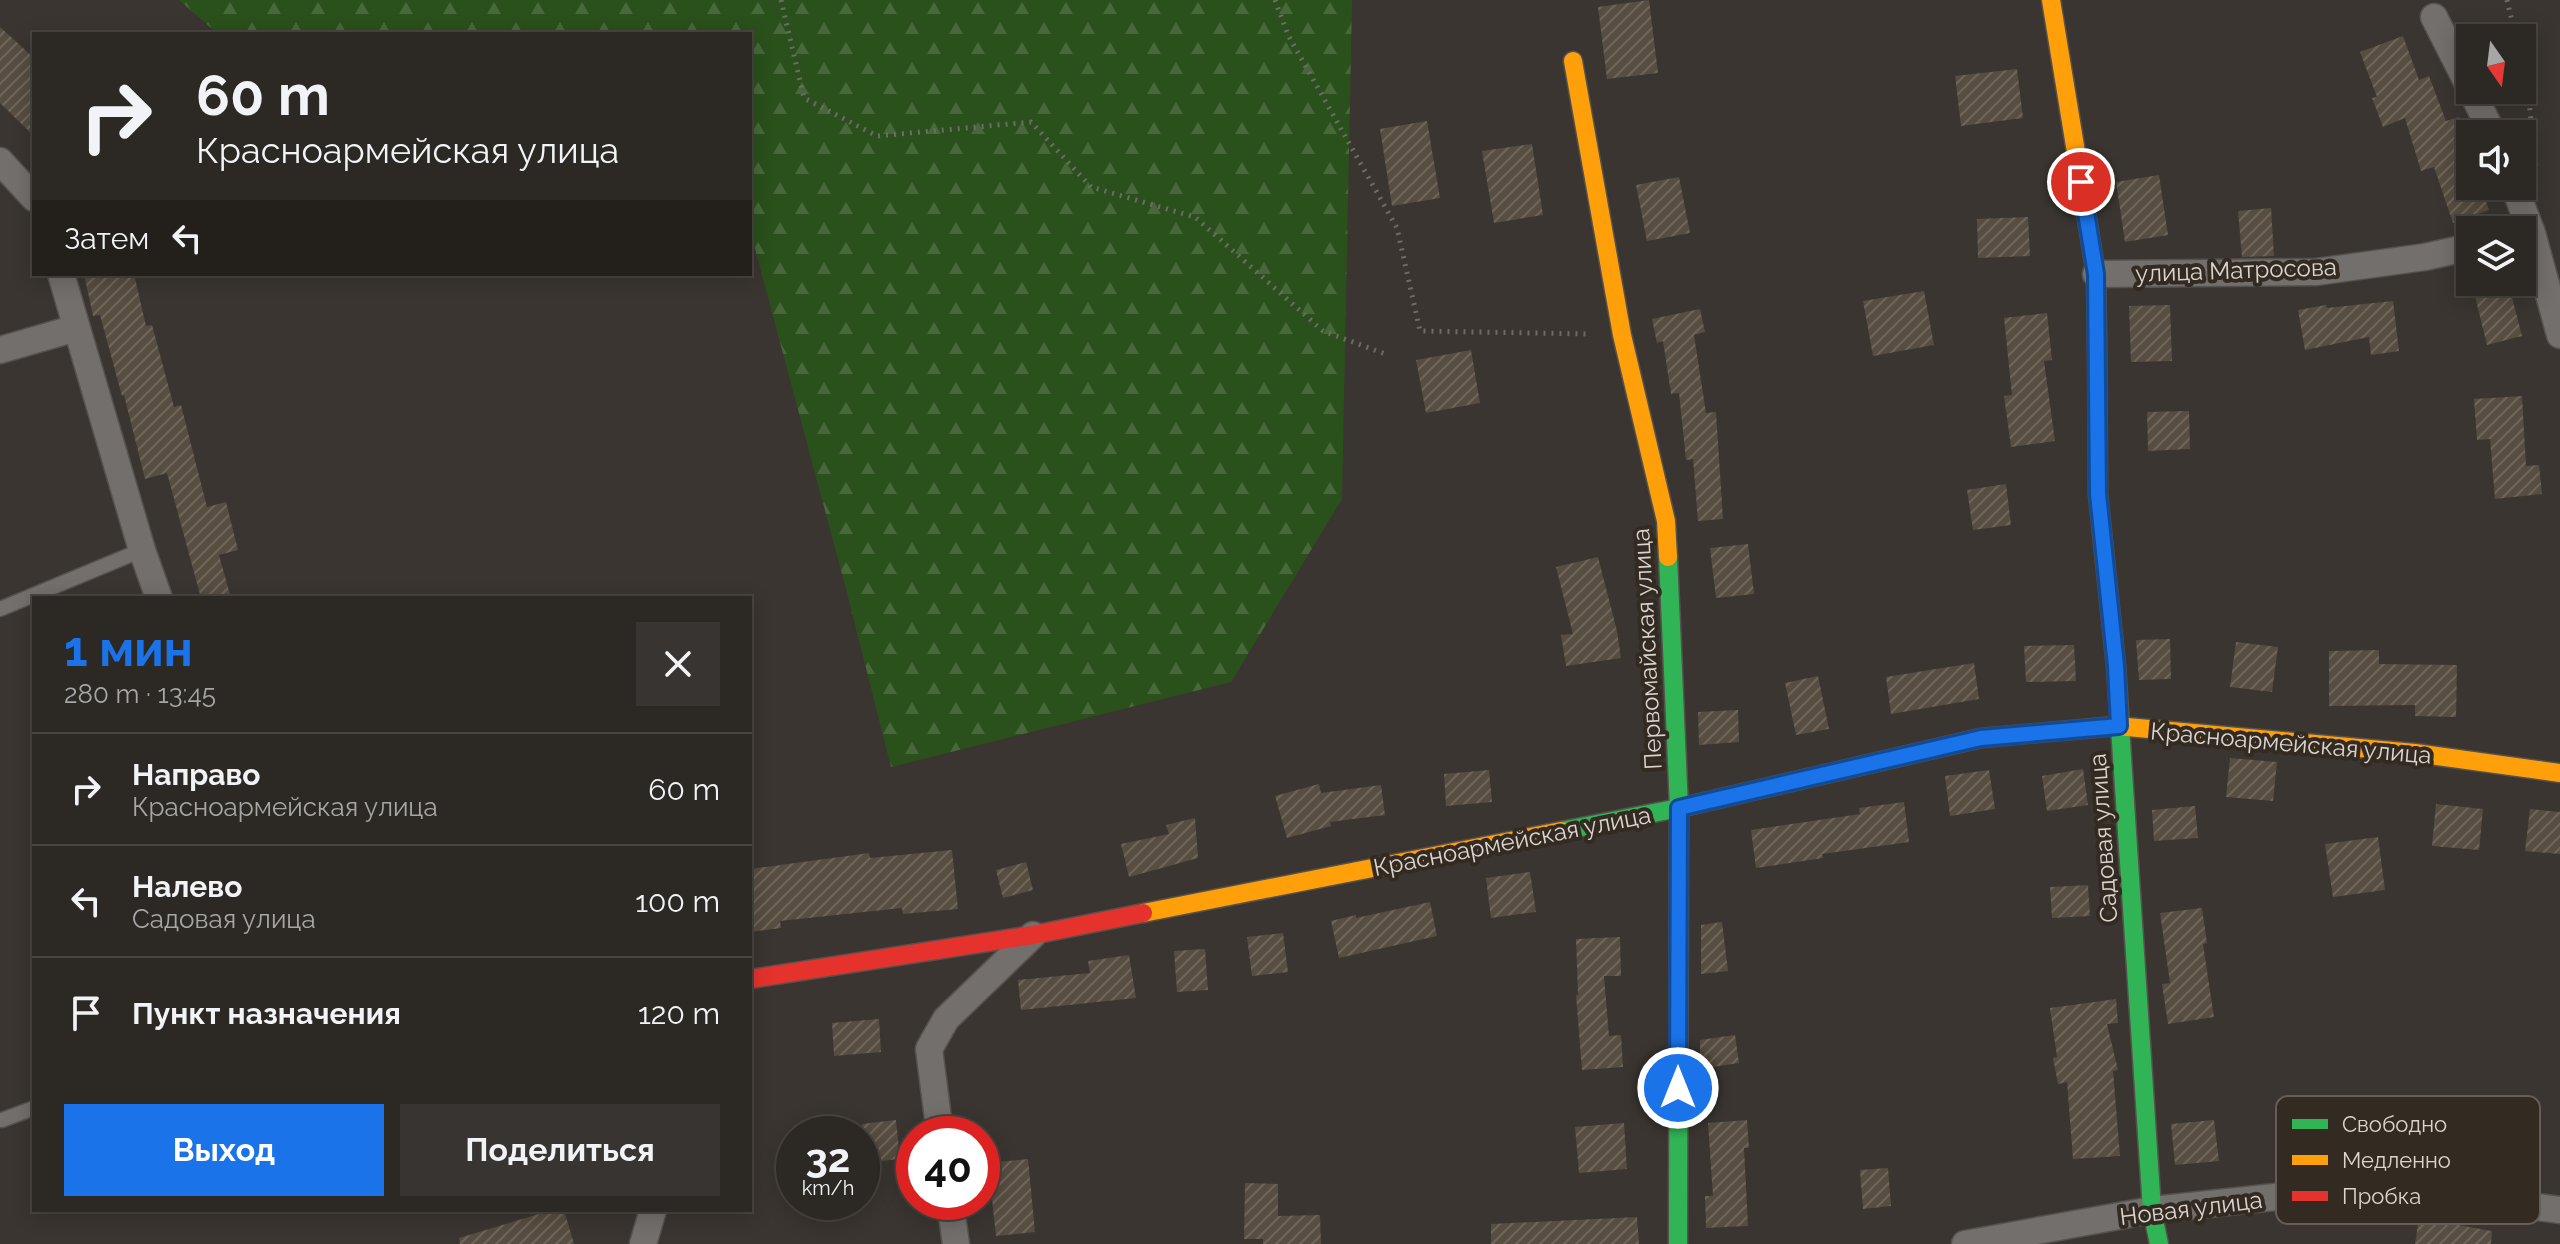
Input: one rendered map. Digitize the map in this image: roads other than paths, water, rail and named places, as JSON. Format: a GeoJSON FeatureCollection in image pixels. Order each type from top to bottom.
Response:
{"type":"FeatureCollection","features":[{"type":"Feature","properties":{"kind":"street","name":"Садовая улица"},"geometry":{"type":"LineString","coordinates":[[2051,0],[2096,274],[2098,494],[2116,666],[2152,1210],[2159,1244]]}},
{"type":"Feature","properties":{"kind":"street"},"geometry":{"type":"LineString","coordinates":[[2434,17],[2456,61]]}},
{"type":"Feature","properties":{"kind":"street","name":"Первомайская улица"},"geometry":{"type":"LineString","coordinates":[[1573,61],[1622,335],[1666,521],[1679,808],[1678,1244]]}},
{"type":"Feature","properties":{"kind":"street"},"geometry":{"type":"LineString","coordinates":[[0,161],[32,196]]}},
{"type":"Feature","properties":{"kind":"street","name":"улица Матросова"},"geometry":{"type":"LineString","coordinates":[[2096,274],[2316,272],[2456,250]]}},
{"type":"Feature","properties":{"kind":"street"},"geometry":{"type":"LineString","coordinates":[[2536,262],[2560,335]]}},
{"type":"Feature","properties":{"kind":"street"},"geometry":{"type":"LineString","coordinates":[[62,276],[158,596]]}},
{"type":"Feature","properties":{"kind":"street"},"geometry":{"type":"LineString","coordinates":[[0,350],[76,328]]}},
{"type":"Feature","properties":{"kind":"street","name":"Красноармейская улица"},"geometry":{"type":"LineString","coordinates":[[752,979],[1033,935],[1679,808],[1981,738],[2119,726],[2415,753],[2560,773]]}},
{"type":"Feature","properties":{"kind":"street"},"geometry":{"type":"LineString","coordinates":[[938,1116],[929,1049],[946,1019],[1033,935]]}},
{"type":"Feature","properties":{"kind":"street","name":"Новая улица"},"geometry":{"type":"LineString","coordinates":[[1965,1244],[2152,1210],[2276,1197]]}},
{"type":"Feature","properties":{"kind":"street","name":"Новая улица"},"geometry":{"type":"LineString","coordinates":[[2540,1207],[2560,1210]]}},
{"type":"Feature","properties":{"kind":"street"},"geometry":{"type":"LineString","coordinates":[[643,1244],[652,1212]]}},
{"type":"Feature","properties":{"kind":"street"},"geometry":{"type":"LineString","coordinates":[[953,1220],[956,1244]]}},
{"type":"Feature","properties":{"kind":"lane"},"geometry":{"type":"LineString","coordinates":[[0,609],[142,550]]}},
{"type":"Feature","properties":{"kind":"lane"},"geometry":{"type":"LineString","coordinates":[[2,1120],[32,1109]]}}]}
